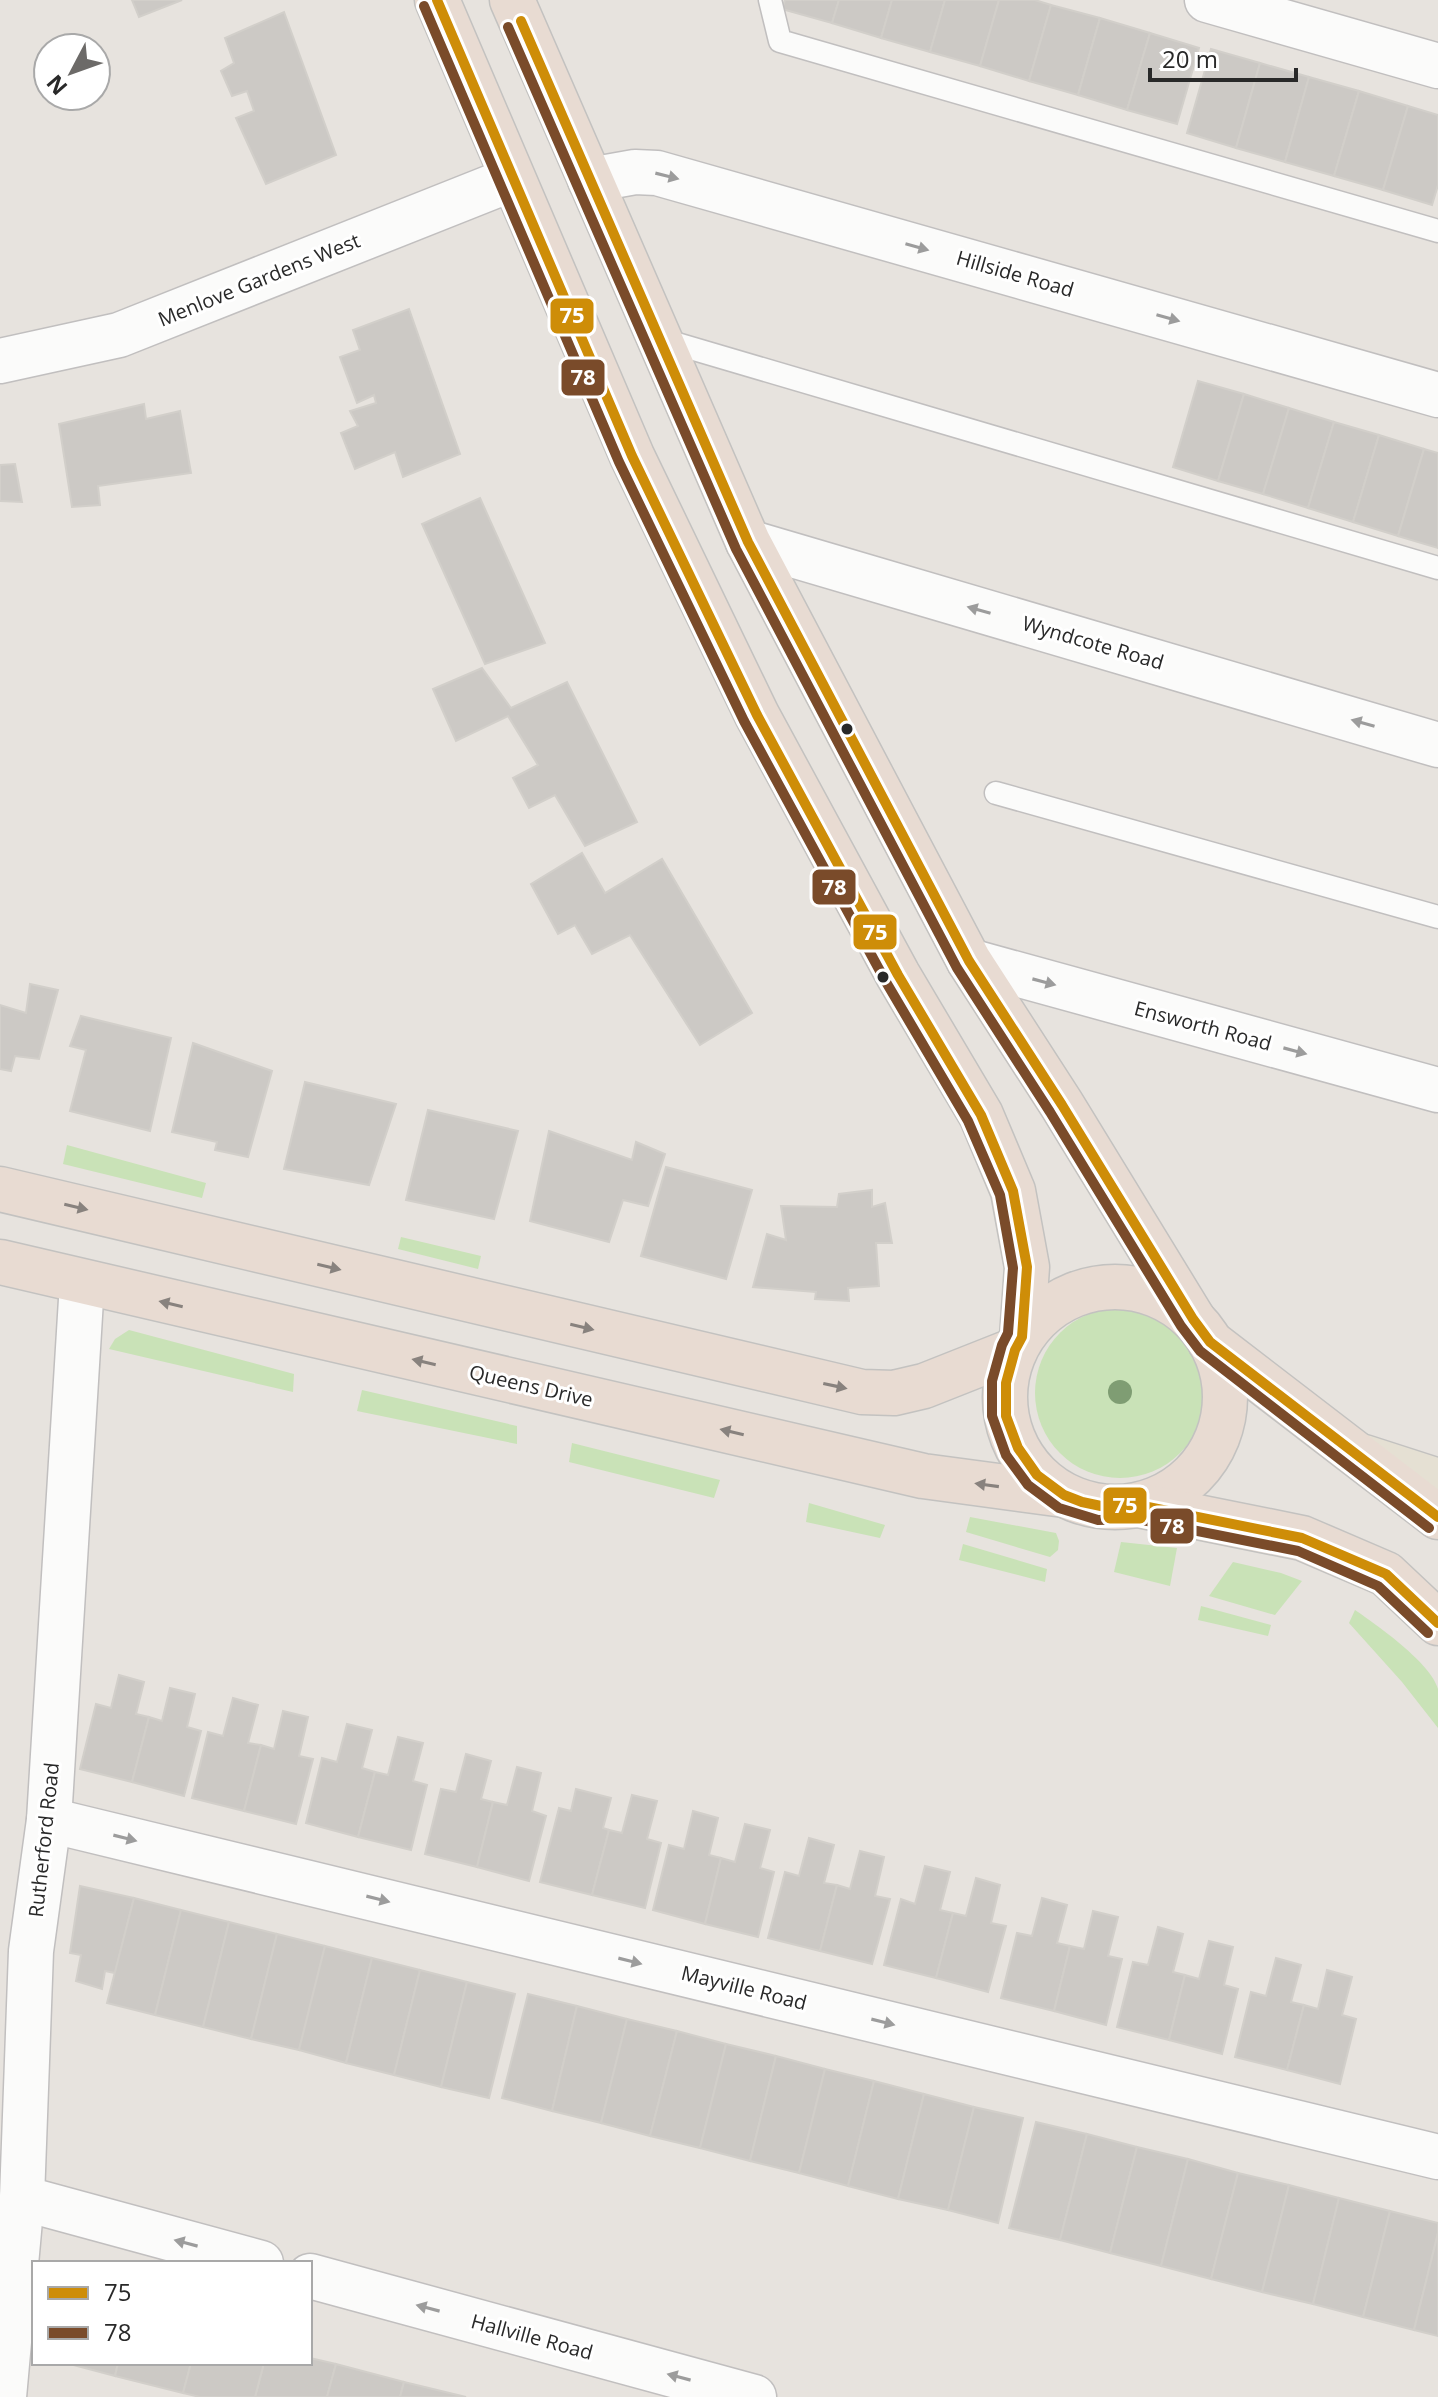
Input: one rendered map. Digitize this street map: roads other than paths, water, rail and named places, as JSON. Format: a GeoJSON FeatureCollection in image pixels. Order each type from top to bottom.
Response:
{"type":"FeatureCollection","features":[{"type":"Feature","properties":{"kind":"highway"},"geometry":{"type":"LineString","coordinates":[[437,0],[632,456],[757,715],[898,975],[981,1115],[1013,1191],[1027,1267],[1019,1344],[1006,1383],[1006,1416],[1018,1448],[1037,1475],[1064,1495],[1101,1506],[1138,1505],[1302,1538],[1386,1574],[1438,1623]]}},
{"type":"Feature","properties":{"kind":"highway"},"geometry":{"type":"LineString","coordinates":[[512,0],[748,542],[969,961],[1202,1330],[1223,1374],[1225,1409],[1216,1442],[1197,1471],[1171,1493],[1138,1505]]}},
{"type":"Feature","properties":{"kind":"highway"},"geometry":{"type":"LineString","coordinates":[[0,1189],[862,1392],[894,1393],[924,1386],[1019,1344],[1042,1314],[1069,1297],[1100,1288],[1134,1288],[1165,1299],[1438,1517]]}},
{"type":"Feature","properties":{"kind":"highway","name":"Queens Drive"},"geometry":{"type":"LineString","coordinates":[[0,1262],[923,1476],[1064,1495]]}},
{"type":"Feature","properties":{"kind":"main road"},"geometry":{"type":"LineString","coordinates":[[1358,1455],[1438,1481]]}},
{"type":"Feature","properties":{"kind":"street"},"geometry":{"type":"LineString","coordinates":[[1207,0],[1438,66]]}},
{"type":"Feature","properties":{"kind":"street","name":"Hillside Road"},"geometry":{"type":"LineString","coordinates":[[590,180],[635,172],[657,173],[1438,395]]}},
{"type":"Feature","properties":{"kind":"street","name":"Menlove Gardens West"},"geometry":{"type":"LineString","coordinates":[[0,361],[119,335],[512,179]]}},
{"type":"Feature","properties":{"kind":"street","name":"Wyndcote Road"},"geometry":{"type":"LineString","coordinates":[[748,542],[1438,745]]}},
{"type":"Feature","properties":{"kind":"street","name":"Ensworth Road"},"geometry":{"type":"LineString","coordinates":[[969,961],[1438,1090]]}},
{"type":"Feature","properties":{"kind":"street","name":"Rutherford Road"},"geometry":{"type":"LineString","coordinates":[[4,2397],[22,2198],[16,1947],[49,1820],[82,1283]]}},
{"type":"Feature","properties":{"kind":"street","name":"Mayville Road"},"geometry":{"type":"LineString","coordinates":[[49,1820],[1438,2157]]}},
{"type":"Feature","properties":{"kind":"street"},"geometry":{"type":"LineString","coordinates":[[22,2198],[254,2261]]}},
{"type":"Feature","properties":{"kind":"street","name":"Hallville Road"},"geometry":{"type":"LineString","coordinates":[[312,2277],[754,2397]]}},
{"type":"Feature","properties":{"kind":"lane"},"geometry":{"type":"LineString","coordinates":[[770,0],[780,41],[1438,231]]}},
{"type":"Feature","properties":{"kind":"lane"},"geometry":{"type":"LineString","coordinates":[[659,339],[1438,568]]}},
{"type":"Feature","properties":{"kind":"lane"},"geometry":{"type":"LineString","coordinates":[[996,793],[1438,917]]}}]}
